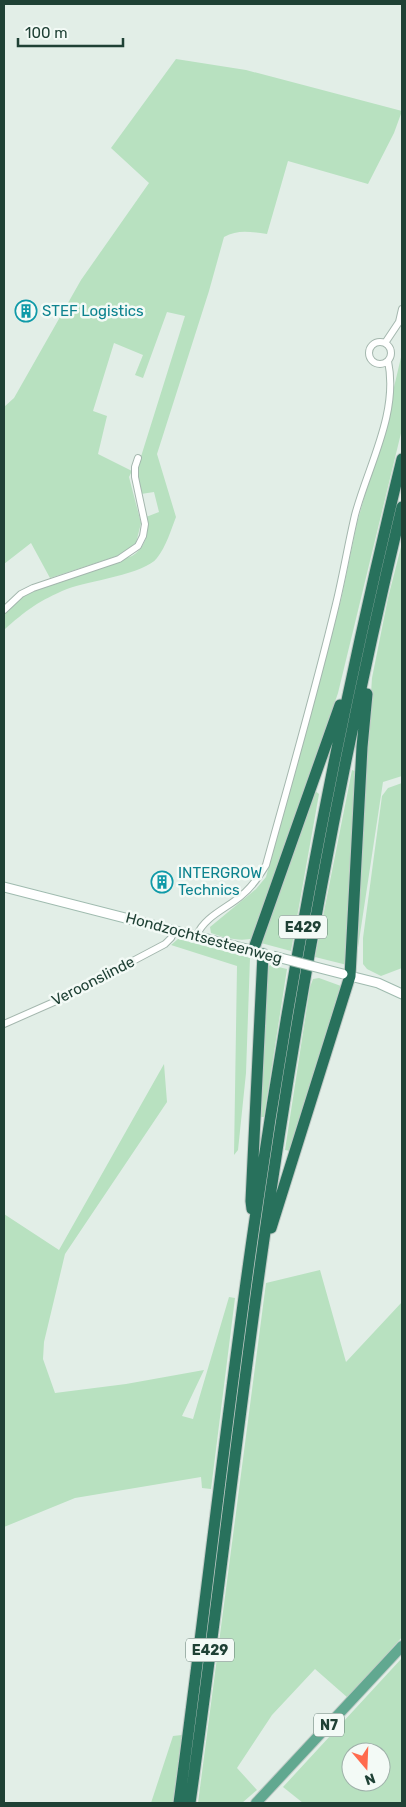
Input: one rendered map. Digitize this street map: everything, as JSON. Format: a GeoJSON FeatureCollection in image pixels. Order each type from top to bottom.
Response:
{"type":"FeatureCollection","features":[{"type":"Feature","properties":{"kind":"highway","name":"E429"},"geometry":{"type":"LineString","coordinates":[[179,1803],[254,1225],[278,1073],[302,934],[362,631],[402,459]]}},
{"type":"Feature","properties":{"kind":"highway","name":"E429"},"geometry":{"type":"LineString","coordinates":[[190,1803],[262,1250],[289,1077],[336,810],[371,641],[402,507]]}},
{"type":"Feature","properties":{"kind":"highway"},"geometry":{"type":"LineString","coordinates":[[262,1250],[273,1223],[347,975],[362,747],[367,688],[375,645],[375,623]]}},
{"type":"Feature","properties":{"kind":"highway"},"geometry":{"type":"LineString","coordinates":[[254,1225],[250,1202],[263,953],[362,631]]}},
{"type":"Feature","properties":{"kind":"main road","name":"Hondzochtsesteenweg"},"geometry":{"type":"LineString","coordinates":[[4,887],[378,983],[402,994]]}},
{"type":"Feature","properties":{"kind":"main road","name":"N7"},"geometry":{"type":"LineString","coordinates":[[256,1803],[402,1646]]}},
{"type":"Feature","properties":{"kind":"street"},"geometry":{"type":"LineString","coordinates":[[385,343],[399,322],[402,309]]}},
{"type":"Feature","properties":{"kind":"street"},"geometry":{"type":"LineString","coordinates":[[197,936],[199,930],[208,921],[242,896],[252,886],[266,865],[322,657],[356,514],[384,422],[390,392],[389,382],[391,374],[388,361],[392,353],[390,347],[385,343],[378,342],[372,345],[369,355],[372,361],[378,364],[388,361]]}},
{"type":"Feature","properties":{"kind":"street"},"geometry":{"type":"LineString","coordinates":[[4,610],[21,594],[33,588],[119,559],[138,546],[143,536],[145,524],[135,477],[135,467],[138,458]]}},
{"type":"Feature","properties":{"kind":"street","name":"Veroonslinde"},"geometry":{"type":"LineString","coordinates":[[4,1024],[63,998],[165,944],[171,938],[174,930]]}},
{"type":"Feature","properties":{"kind":"green space"},"geometry":{"type":"Polygon","coordinates":[[[176,59],[246,70],[402,111],[394,133],[368,184],[288,161],[267,234],[240,232],[224,237],[209,291],[157,454],[176,517],[166,544],[157,558],[151,564],[129,573],[76,586],[57,593],[33,606],[4,630],[4,612],[22,597],[54,582],[132,556],[141,548],[146,539],[146,517],[159,512],[154,492],[141,494],[137,477],[139,463],[185,316],[167,312],[143,378],[135,375],[143,355],[114,343],[93,411],[107,416],[98,454],[132,471],[129,477],[141,523],[136,543],[120,555],[50,578],[31,543],[4,564],[4,407],[14,398],[81,280],[149,183],[111,148],[176,59]]]}},
{"type":"Feature","properties":{"kind":"green space"},"geometry":{"type":"Polygon","coordinates":[[[402,353],[402,429],[338,693],[254,938],[238,939],[216,935],[211,933],[210,927],[256,889],[266,877],[341,600],[357,523],[387,417],[402,353]]]}},
{"type":"Feature","properties":{"kind":"green space"},"geometry":{"type":"Polygon","coordinates":[[[402,543],[402,776],[383,782],[357,954],[354,954],[372,678],[388,598],[402,543]]]}},
{"type":"Feature","properties":{"kind":"green space"},"geometry":{"type":"Polygon","coordinates":[[[352,770],[357,772],[347,965],[315,957],[352,770]]]}},
{"type":"Feature","properties":{"kind":"green space"},"geometry":{"type":"Polygon","coordinates":[[[402,783],[402,968],[381,976],[367,969],[363,964],[363,938],[382,796],[388,788],[402,783]]]}},
{"type":"Feature","properties":{"kind":"green space"},"geometry":{"type":"Polygon","coordinates":[[[314,790],[319,794],[291,951],[261,943],[314,790]]]}},
{"type":"Feature","properties":{"kind":"green space"},"geometry":{"type":"Polygon","coordinates":[[[178,939],[250,958],[246,1073],[238,1150],[234,1155],[237,966],[171,945],[178,939]]]}},
{"type":"Feature","properties":{"kind":"green space"},"geometry":{"type":"Polygon","coordinates":[[[270,965],[287,969],[264,1117],[259,1117],[268,967],[270,965]]]}},
{"type":"Feature","properties":{"kind":"green space"},"geometry":{"type":"Polygon","coordinates":[[[319,978],[341,986],[290,1151],[285,1150],[310,987],[313,979],[319,978]]]}},
{"type":"Feature","properties":{"kind":"green space"},"geometry":{"type":"Polygon","coordinates":[[[164,1064],[167,1102],[65,1254],[44,1342],[43,1359],[55,1393],[126,1384],[204,1370],[182,1416],[193,1419],[229,1297],[235,1298],[211,1489],[202,1488],[201,1477],[75,1498],[4,1527],[4,1214],[59,1250],[164,1064]]]}},
{"type":"Feature","properties":{"kind":"green space"},"geometry":{"type":"Polygon","coordinates":[[[320,1270],[346,1362],[402,1302],[402,1637],[348,1698],[315,1669],[272,1715],[237,1768],[257,1790],[242,1803],[198,1803],[266,1283],[320,1270]]]}},
{"type":"Feature","properties":{"kind":"green space"},"geometry":{"type":"Polygon","coordinates":[[[402,1658],[402,1803],[303,1803],[283,1787],[402,1658]]]}},
{"type":"Feature","properties":{"kind":"green space"},"geometry":{"type":"Polygon","coordinates":[[[182,1735],[174,1803],[151,1803],[173,1736],[182,1735]]]}},
{"type":"Feature","properties":{"kind":"place","name":"STEF Logistics"},"geometry":{"type":"Point","coordinates":[26,311]}},
{"type":"Feature","properties":{"kind":"place","name":"INTERGROW Technics"},"geometry":{"type":"Point","coordinates":[162,882]}}]}
